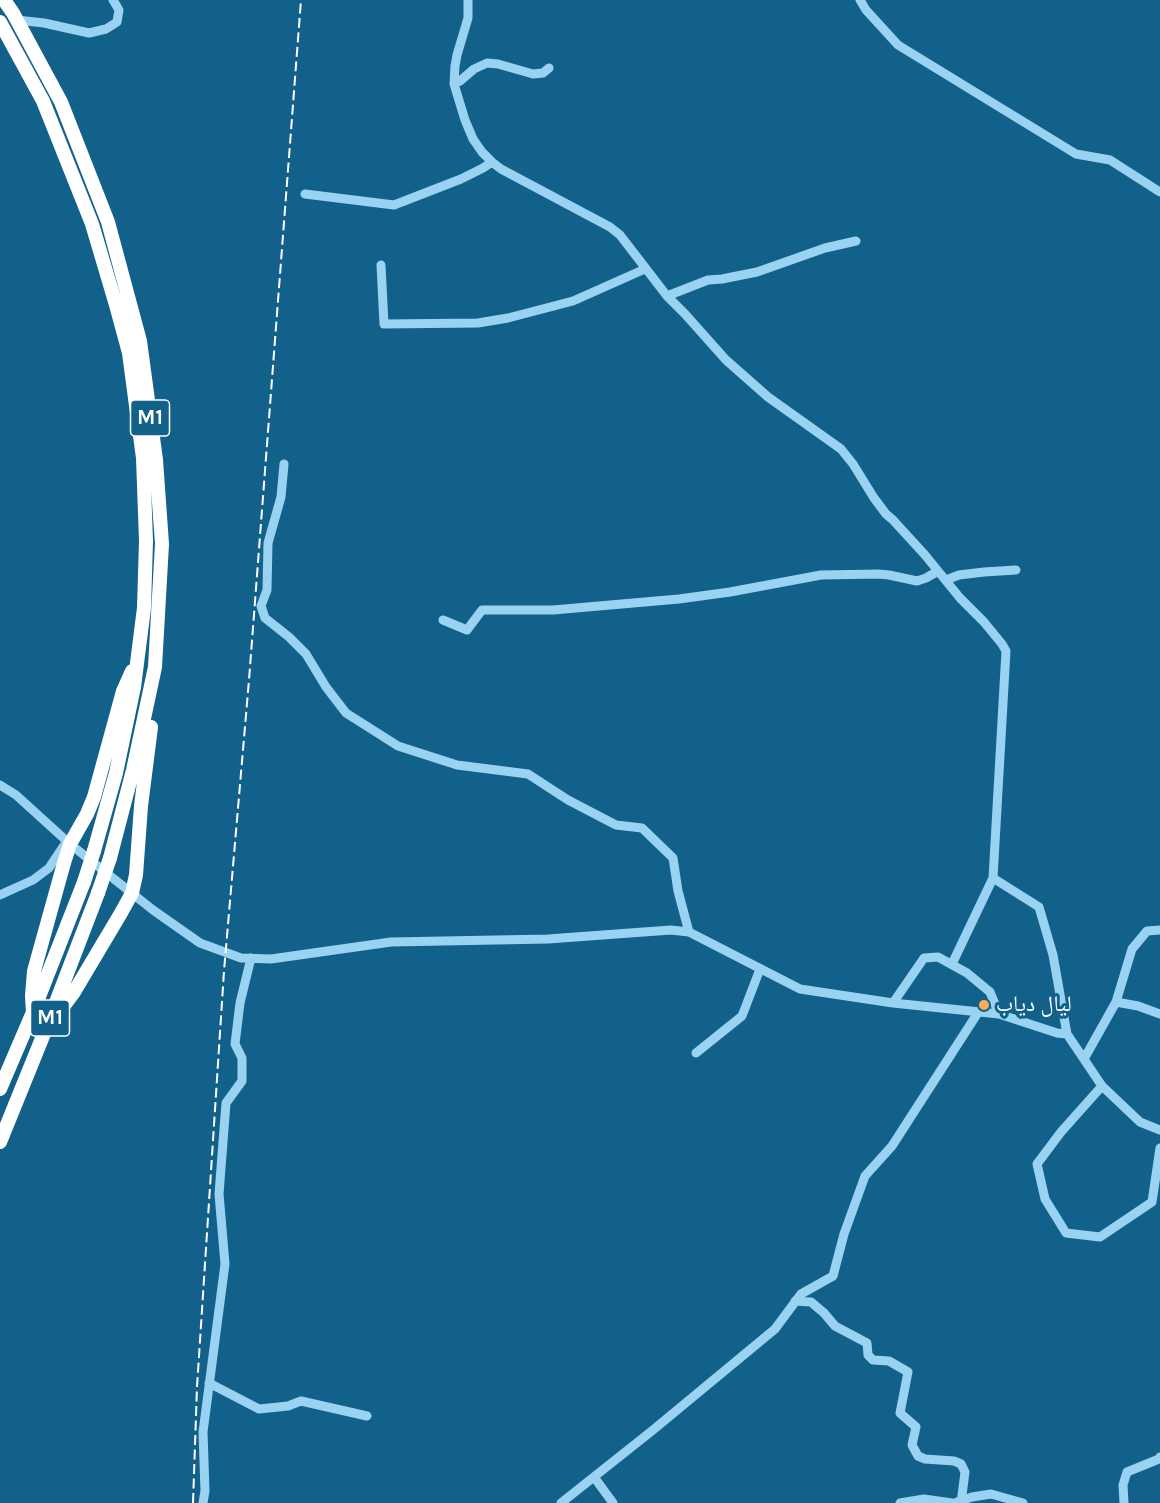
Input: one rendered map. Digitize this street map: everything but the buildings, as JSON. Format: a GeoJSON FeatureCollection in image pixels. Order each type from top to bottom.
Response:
{"type":"FeatureCollection","features":[{"type":"Feature","properties":{"kind":"highway","name":"M1"},"geometry":{"type":"LineString","coordinates":[[0,1142],[45,1032],[110,858],[133,770],[155,667],[162,544],[156,460],[140,341],[108,222],[61,102],[4,0]]}},
{"type":"Feature","properties":{"kind":"highway","name":"M1"},"geometry":{"type":"LineString","coordinates":[[0,22],[43,101],[92,224],[116,305],[129,353],[143,459],[146,530],[144,608],[134,687],[116,773],[84,882],[0,1089]]}},
{"type":"Feature","properties":{"kind":"highway"},"geometry":{"type":"LineString","coordinates":[[33,1012],[34,972],[68,843],[87,814],[94,797],[123,691],[137,661]]}},
{"type":"Feature","properties":{"kind":"highway"},"geometry":{"type":"LineString","coordinates":[[45,1032],[74,992],[132,893],[138,856],[155,667]]}},
{"type":"Feature","properties":{"kind":"street"},"geometry":{"type":"LineString","coordinates":[[17,20],[44,23],[89,33],[106,29],[117,22],[119,10],[113,0]]}},
{"type":"Feature","properties":{"kind":"street"},"geometry":{"type":"LineString","coordinates":[[468,0],[468,18],[457,55],[453,84],[473,139],[482,152],[492,162],[531,185],[610,227],[625,241],[667,296],[726,360],[794,417],[841,449],[886,514],[984,622],[1006,651],[993,878],[952,964]]}},
{"type":"Feature","properties":{"kind":"street"},"geometry":{"type":"LineString","coordinates":[[860,0],[866,10],[898,45],[1076,154],[1110,160],[1160,192]]}},
{"type":"Feature","properties":{"kind":"street"},"geometry":{"type":"LineString","coordinates":[[453,84],[487,63],[532,74],[543,73],[549,68]]}},
{"type":"Feature","properties":{"kind":"street"},"geometry":{"type":"LineString","coordinates":[[304,194],[394,205],[461,179],[492,162]]}},
{"type":"Feature","properties":{"kind":"street"},"geometry":{"type":"LineString","coordinates":[[667,296],[708,280],[757,272],[825,248],[856,241]]}},
{"type":"Feature","properties":{"kind":"street"},"geometry":{"type":"LineString","coordinates":[[381,265],[384,324],[478,323],[508,318],[573,301],[645,269]]}},
{"type":"Feature","properties":{"kind":"street"},"geometry":{"type":"LineString","coordinates":[[284,464],[280,497],[268,543],[267,590],[261,606],[265,618],[306,654],[326,687],[346,713],[398,746],[457,765],[528,774],[568,800],[616,825],[642,828],[673,858],[678,891],[689,932]]}},
{"type":"Feature","properties":{"kind":"street"},"geometry":{"type":"LineString","coordinates":[[946,580],[959,575],[1016,570]]}},
{"type":"Feature","properties":{"kind":"street"},"geometry":{"type":"LineString","coordinates":[[443,620],[467,630],[482,610],[553,610],[680,599],[821,575],[878,574],[917,581],[938,571]]}},
{"type":"Feature","properties":{"kind":"street"},"geometry":{"type":"LineString","coordinates":[[0,785],[16,795],[68,843],[153,910],[200,943],[241,958],[271,959],[391,942],[549,939],[671,930],[689,932],[800,989],[893,1003],[999,1014],[1057,1033],[1067,1034]]}},
{"type":"Feature","properties":{"kind":"street"},"geometry":{"type":"LineString","coordinates":[[0,895],[33,880],[49,868],[68,843]]}},
{"type":"Feature","properties":{"kind":"street"},"geometry":{"type":"LineString","coordinates":[[993,878],[1039,908],[1053,955],[1067,1034],[1102,1086],[1140,1122],[1160,1130]]}},
{"type":"Feature","properties":{"kind":"street"},"geometry":{"type":"LineString","coordinates":[[1084,1059],[1116,1002],[1132,949],[1146,931],[1160,930]]}},
{"type":"Feature","properties":{"kind":"street"},"geometry":{"type":"LineString","coordinates":[[893,1003],[924,958],[938,957],[967,973],[990,992],[999,1014]]}},
{"type":"Feature","properties":{"kind":"street"},"geometry":{"type":"LineString","coordinates":[[203,1503],[205,1491],[203,1432],[225,1264],[219,1194],[226,1103],[242,1081],[242,1058],[235,1044],[240,1003],[251,958]]}},
{"type":"Feature","properties":{"kind":"street"},"geometry":{"type":"LineString","coordinates":[[696,1053],[742,1016],[760,969]]}},
{"type":"Feature","properties":{"kind":"street"},"geometry":{"type":"LineString","coordinates":[[1116,1002],[1138,1006],[1160,1014]]}},
{"type":"Feature","properties":{"kind":"street"},"geometry":{"type":"LineString","coordinates":[[561,1503],[775,1329],[801,1294],[833,1276],[844,1234],[865,1176],[892,1146],[979,1011]]}},
{"type":"Feature","properties":{"kind":"street"},"geometry":{"type":"LineString","coordinates":[[1102,1086],[1061,1132],[1037,1164],[1045,1199],[1066,1233],[1100,1237],[1156,1205],[1160,1148]]}},
{"type":"Feature","properties":{"kind":"street"},"geometry":{"type":"LineString","coordinates":[[795,1301],[811,1302],[835,1326],[867,1343],[868,1354],[873,1360],[889,1362],[908,1372],[900,1413],[916,1427],[912,1445],[918,1456],[925,1459],[954,1461],[961,1464],[965,1472],[957,1502]]}},
{"type":"Feature","properties":{"kind":"street"},"geometry":{"type":"LineString","coordinates":[[209,1383],[259,1409],[288,1406],[302,1401],[367,1416]]}},
{"type":"Feature","properties":{"kind":"street"},"geometry":{"type":"LineString","coordinates":[[1124,1503],[1123,1485],[1127,1472],[1160,1457]]}},
{"type":"Feature","properties":{"kind":"street"},"geometry":{"type":"LineString","coordinates":[[594,1477],[614,1503]]}},
{"type":"Feature","properties":{"kind":"street"},"geometry":{"type":"LineString","coordinates":[[900,1503],[924,1499],[957,1502],[991,1494],[1023,1503]]}},
{"type":"Feature","properties":{"kind":"railway"},"geometry":{"type":"LineString","coordinates":[[193,1503],[197,1387],[224,971],[249,680],[301,0]]}},
{"type":"Feature","properties":{"kind":"place","name":"ليال دياب"},"geometry":{"type":"Point","coordinates":[984,1005]}}]}
